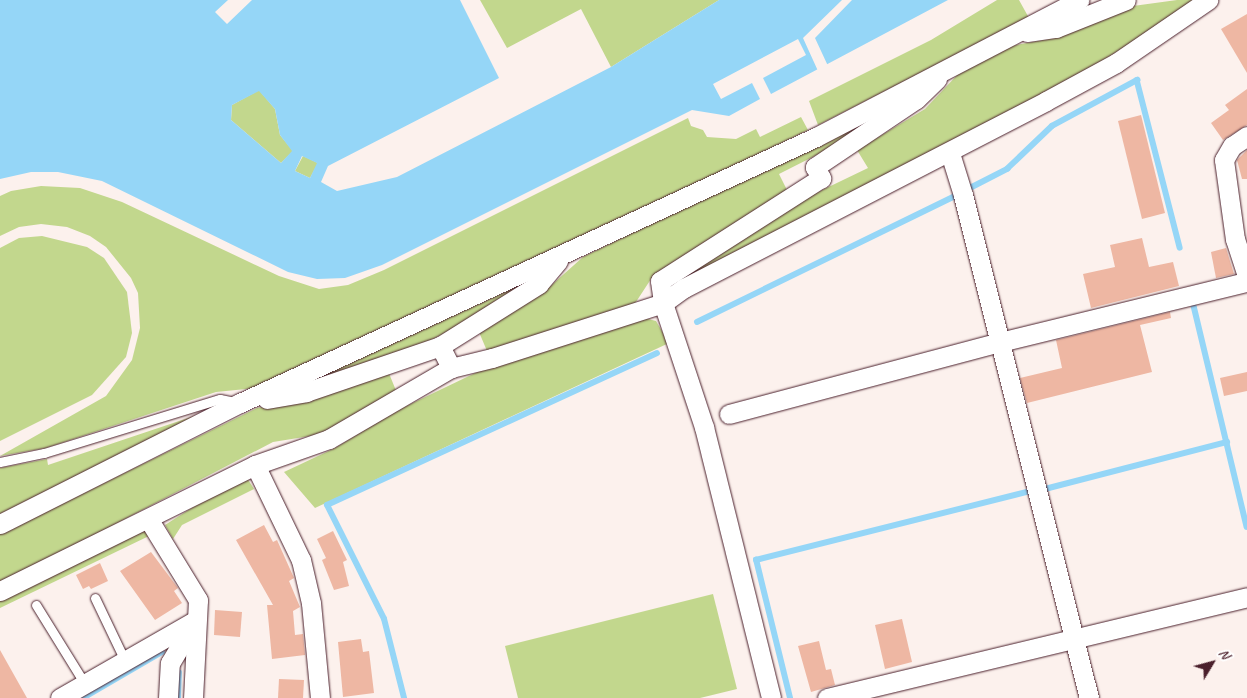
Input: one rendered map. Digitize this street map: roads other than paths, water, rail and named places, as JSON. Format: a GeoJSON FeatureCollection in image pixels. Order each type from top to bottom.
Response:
{"type":"FeatureCollection","features":[{"type":"Feature","properties":{"kind":"street"},"geometry":{"type":"LineString","coordinates":[[0,524],[240,403],[562,257],[816,137],[953,63],[1016,34],[1079,0]]}},
{"type":"Feature","properties":{"kind":"street"},"geometry":{"type":"LineString","coordinates":[[1016,34],[1056,28],[1126,0]]}},
{"type":"Feature","properties":{"kind":"street"},"geometry":{"type":"LineString","coordinates":[[0,591],[149,520],[255,465],[329,439],[451,368],[492,358],[663,303],[684,288],[950,153],[1116,63],[1208,0]]}},
{"type":"Feature","properties":{"kind":"street"},"geometry":{"type":"LineString","coordinates":[[771,698],[704,427],[663,303],[660,281],[821,178],[815,167],[916,99],[953,63]]}},
{"type":"Feature","properties":{"kind":"street"},"geometry":{"type":"LineString","coordinates":[[1247,136],[1232,146],[1224,160],[1234,239],[1247,277]]}},
{"type":"Feature","properties":{"kind":"street"},"geometry":{"type":"LineString","coordinates":[[950,153],[1000,342],[1089,698]]}},
{"type":"Feature","properties":{"kind":"street"},"geometry":{"type":"LineString","coordinates":[[240,403],[306,392],[440,346],[539,284],[562,257]]}},
{"type":"Feature","properties":{"kind":"street"},"geometry":{"type":"LineString","coordinates":[[729,414],[1000,342],[1247,282]]}},
{"type":"Feature","properties":{"kind":"street"},"geometry":{"type":"LineString","coordinates":[[440,346],[451,368]]}},
{"type":"Feature","properties":{"kind":"street"},"geometry":{"type":"LineString","coordinates":[[255,465],[301,560],[311,603],[320,698]]}},
{"type":"Feature","properties":{"kind":"street"},"geometry":{"type":"LineString","coordinates":[[149,520],[198,600],[193,698]]}},
{"type":"Feature","properties":{"kind":"street"},"geometry":{"type":"LineString","coordinates":[[827,698],[1247,597]]}},
{"type":"Feature","properties":{"kind":"street"},"geometry":{"type":"LineString","coordinates":[[60,698],[196,620]]}},
{"type":"Feature","properties":{"kind":"street"},"geometry":{"type":"LineString","coordinates":[[168,698],[170,662],[196,620]]}},
{"type":"Feature","properties":{"kind":"lane"},"geometry":{"type":"LineString","coordinates":[[0,462],[44,453],[220,398],[240,403]]}},
{"type":"Feature","properties":{"kind":"lane"},"geometry":{"type":"LineString","coordinates":[[94,598],[125,661]]}},
{"type":"Feature","properties":{"kind":"lane"},"geometry":{"type":"LineString","coordinates":[[36,606],[85,684]]}},
{"type":"Feature","properties":{"kind":"water"},"geometry":{"type":"Polygon","coordinates":[[[0,0],[228,0],[215,12],[227,24],[252,0],[460,0],[499,78],[328,166],[321,182],[337,191],[397,177],[611,67],[719,0],[948,0],[771,94],[763,78],[806,55],[798,39],[713,84],[721,99],[752,83],[760,99],[729,116],[692,110],[382,265],[345,278],[317,279],[288,272],[102,181],[58,172],[31,172],[0,179],[0,0]],[[259,91],[232,105],[231,120],[281,163],[292,151],[280,135],[275,109],[259,91]],[[302,156],[295,171],[310,178],[317,163],[302,156]]]}},
{"type":"Feature","properties":{"kind":"waterway"},"geometry":{"type":"LineString","coordinates":[[970,188],[1007,169],[1052,126],[1137,80],[1180,248]]}},
{"type":"Feature","properties":{"kind":"waterway"},"geometry":{"type":"LineString","coordinates":[[697,322],[957,195]]}},
{"type":"Feature","properties":{"kind":"waterway"},"geometry":{"type":"LineString","coordinates":[[1194,306],[1247,527]]}},
{"type":"Feature","properties":{"kind":"waterway"},"geometry":{"type":"LineString","coordinates":[[404,698],[384,619],[327,505],[657,353]]}},
{"type":"Feature","properties":{"kind":"waterway"},"geometry":{"type":"LineString","coordinates":[[1045,489],[1227,442]]}},
{"type":"Feature","properties":{"kind":"waterway"},"geometry":{"type":"LineString","coordinates":[[790,698],[756,560],[1027,492]]}},
{"type":"Feature","properties":{"kind":"waterway"},"geometry":{"type":"LineString","coordinates":[[83,698],[162,652]]}},
{"type":"Feature","properties":{"kind":"waterway"},"geometry":{"type":"LineString","coordinates":[[178,698],[179,673]]}}]}
